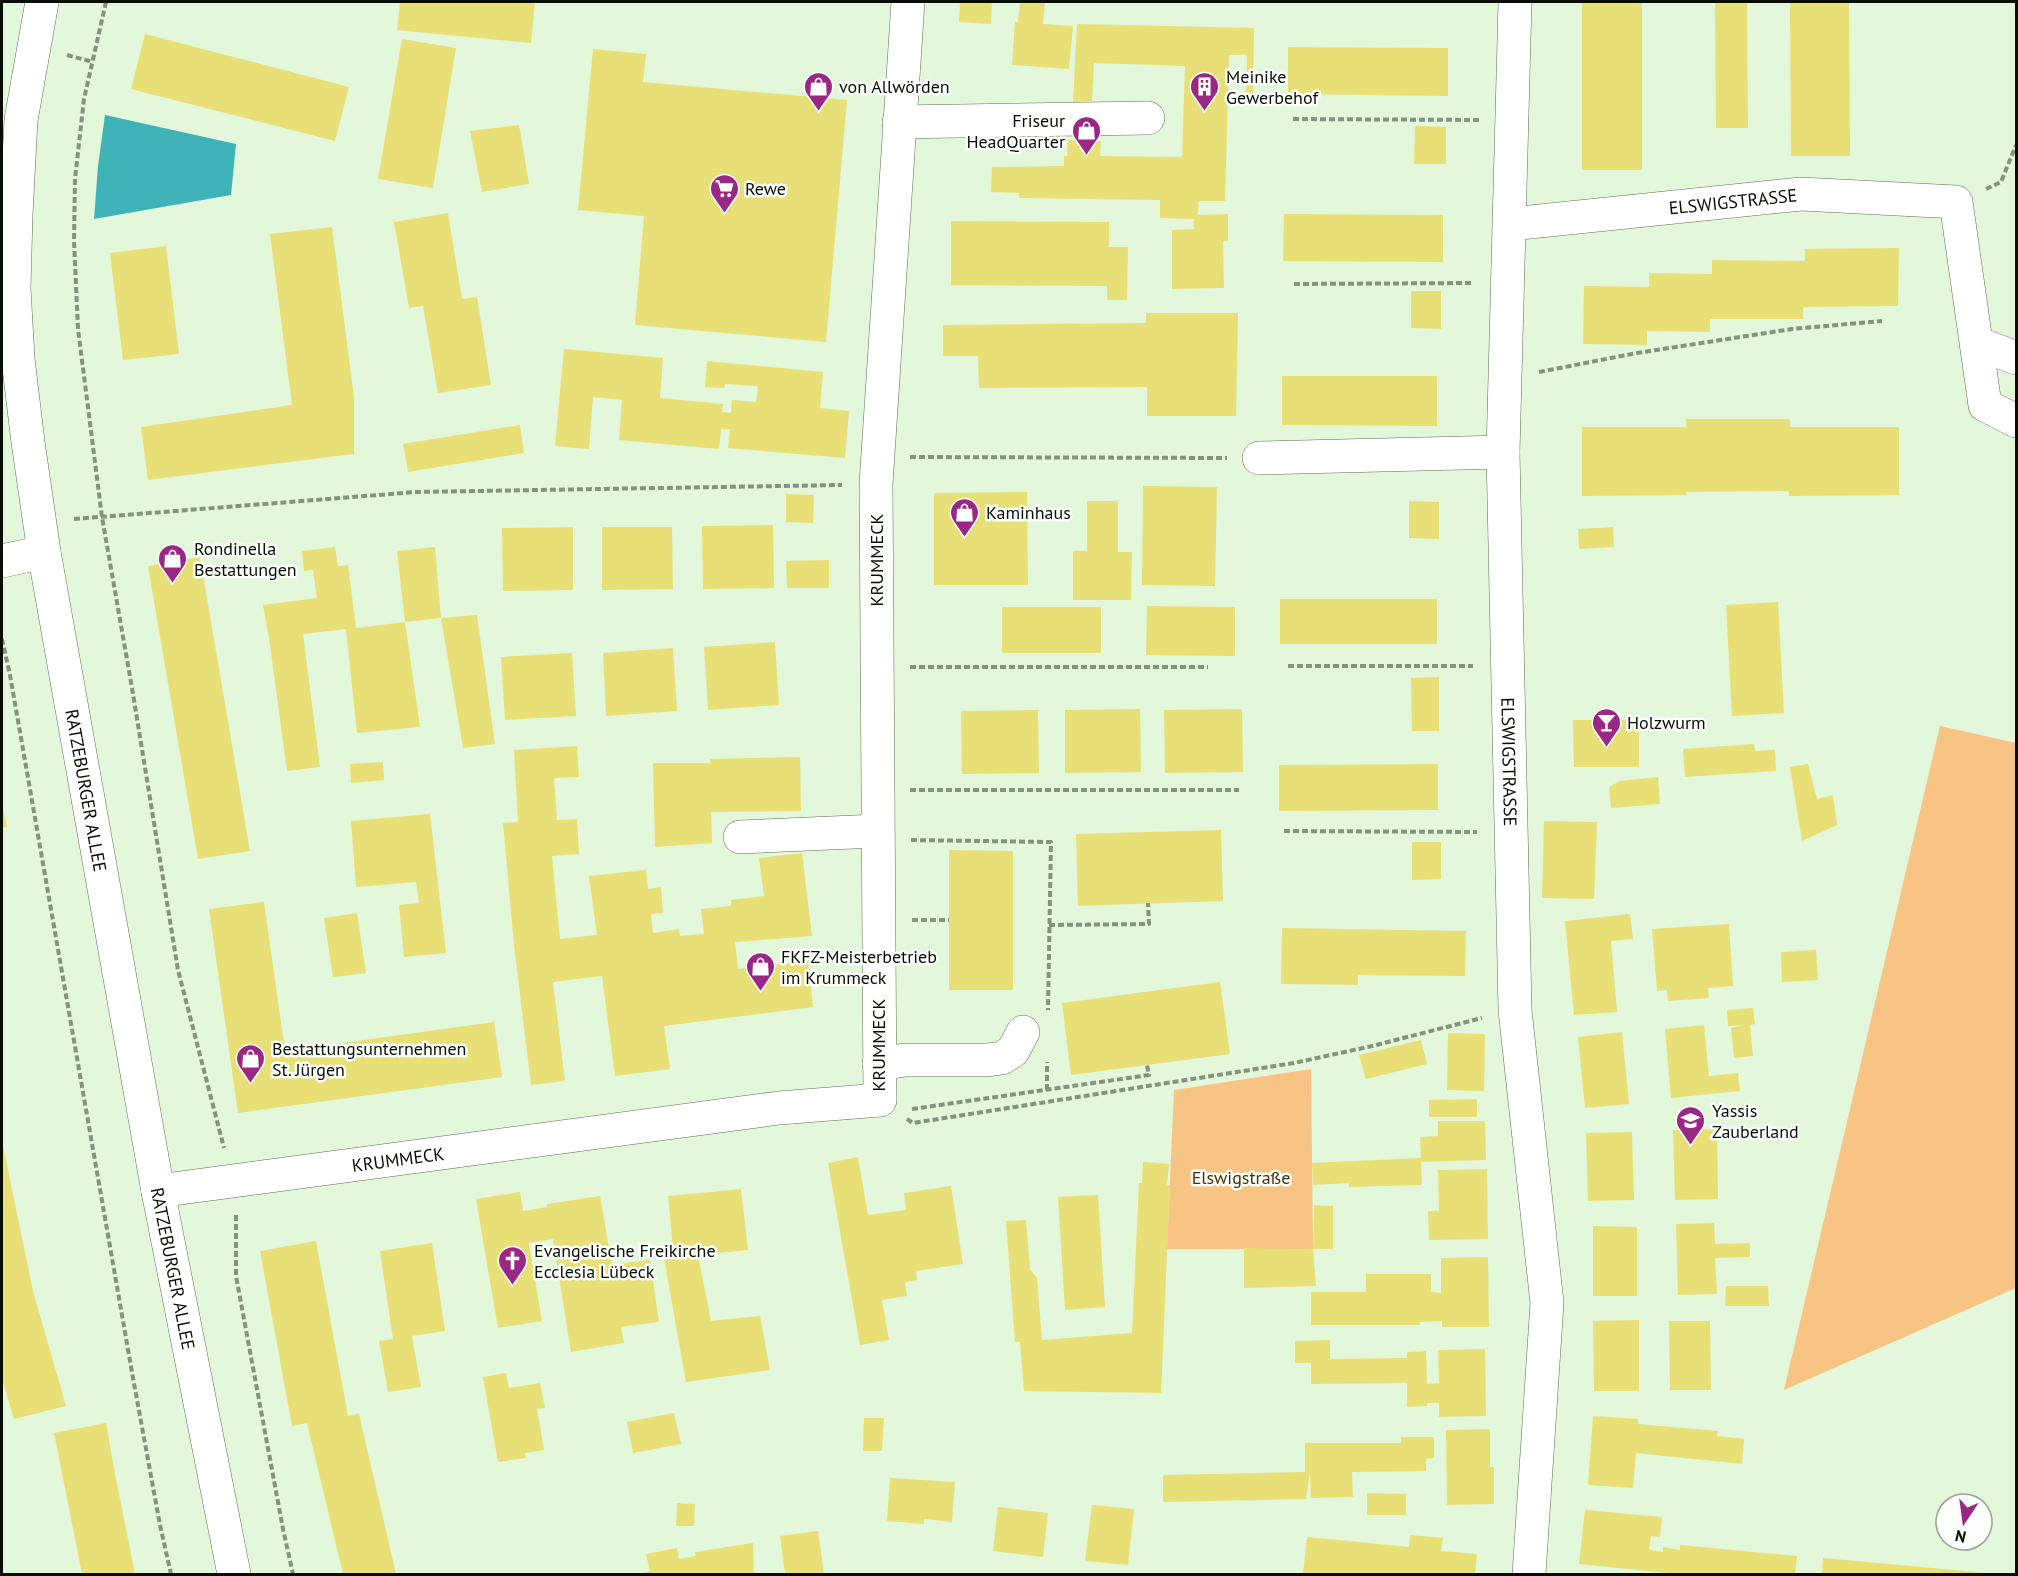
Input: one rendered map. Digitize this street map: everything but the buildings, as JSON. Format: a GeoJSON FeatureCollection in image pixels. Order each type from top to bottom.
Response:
{"type":"FeatureCollection","features":[{"type":"Feature","properties":{"kind":"street","name":"RATZEBURGER ALLEE"},"geometry":{"type":"LineString","coordinates":[[42,2],[11,117],[14,288],[18,359],[42,537],[158,1191],[234,1575]]}},
{"type":"Feature","properties":{"kind":"street","name":"KRUMMECK"},"geometry":{"type":"LineString","coordinates":[[158,1191],[779,1108],[880,1100],[876,470],[908,2]]}},
{"type":"Feature","properties":{"kind":"street","name":"ELSWIGSTRASSE"},"geometry":{"type":"LineString","coordinates":[[1515,2],[1503,452],[1515,1010],[1547,1304],[1529,1575]]}},
{"type":"Feature","properties":{"kind":"street"},"geometry":{"type":"LineString","coordinates":[[899,122],[1148,118]]}},
{"type":"Feature","properties":{"kind":"street","name":"ELSWIGSTRASSE"},"geometry":{"type":"LineString","coordinates":[[1510,224],[1801,194],[1956,202]]}},
{"type":"Feature","properties":{"kind":"street"},"geometry":{"type":"LineString","coordinates":[[1956,202],[1985,405],[2016,421]]}},
{"type":"Feature","properties":{"kind":"street"},"geometry":{"type":"LineString","coordinates":[[1977,343],[2016,358]]}},
{"type":"Feature","properties":{"kind":"street"},"geometry":{"type":"LineString","coordinates":[[1259,459],[1503,452]]}},
{"type":"Feature","properties":{"kind":"street"},"geometry":{"type":"LineString","coordinates":[[2,561],[42,537]]}},
{"type":"Feature","properties":{"kind":"street"},"geometry":{"type":"LineString","coordinates":[[740,837],[877,835]]}},
{"type":"Feature","properties":{"kind":"street"},"geometry":{"type":"LineString","coordinates":[[879,1064],[905,1060],[1002,1058],[1013,1050],[1035,1026]]}},
{"type":"Feature","properties":{"kind":"path"},"geometry":{"type":"LineString","coordinates":[[106,2],[84,99],[75,179],[74,241],[78,328],[102,517],[178,970],[230,1181],[236,1215],[236,1276],[293,1575]]}},
{"type":"Feature","properties":{"kind":"path"},"geometry":{"type":"LineString","coordinates":[[1293,119],[1512,120]]}},
{"type":"Feature","properties":{"kind":"path"},"geometry":{"type":"LineString","coordinates":[[1956,202],[2001,182],[2016,145]]}},
{"type":"Feature","properties":{"kind":"path"},"geometry":{"type":"LineString","coordinates":[[1294,284],[1508,283]]}},
{"type":"Feature","properties":{"kind":"path"},"geometry":{"type":"LineString","coordinates":[[1505,378],[1637,353],[1781,331],[1882,321]]}},
{"type":"Feature","properties":{"kind":"path"},"geometry":{"type":"LineString","coordinates":[[42,537],[102,517],[416,492],[876,470],[1259,459]]}},
{"type":"Feature","properties":{"kind":"path"},"geometry":{"type":"LineString","coordinates":[[2,639],[133,1378],[171,1575]]}},
{"type":"Feature","properties":{"kind":"path"},"geometry":{"type":"LineString","coordinates":[[876,667],[1208,666]]}},
{"type":"Feature","properties":{"kind":"path"},"geometry":{"type":"LineString","coordinates":[[1288,666],[1507,666]]}},
{"type":"Feature","properties":{"kind":"path"},"geometry":{"type":"LineString","coordinates":[[877,790],[1239,789]]}},
{"type":"Feature","properties":{"kind":"path"},"geometry":{"type":"LineString","coordinates":[[1284,831],[1511,832]]}},
{"type":"Feature","properties":{"kind":"path"},"geometry":{"type":"LineString","coordinates":[[877,835],[1051,842],[1049,925],[1035,1026]]}},
{"type":"Feature","properties":{"kind":"path"},"geometry":{"type":"LineString","coordinates":[[1049,925],[1149,924],[1148,903]]}},
{"type":"Feature","properties":{"kind":"path"},"geometry":{"type":"LineString","coordinates":[[880,1100],[913,1123],[1294,1063],[1515,1010]]}},
{"type":"Feature","properties":{"kind":"path"},"geometry":{"type":"LineString","coordinates":[[1047,1054],[1047,1090]]}},
{"type":"Feature","properties":{"kind":"path"},"geometry":{"type":"LineString","coordinates":[[880,1100],[910,1109],[1149,1075],[1147,1065]]}},
{"type":"Feature","properties":{"kind":"green space"},"geometry":{"type":"Polygon","coordinates":[[[1940,726],[2016,743],[2016,1288],[1784,1390],[1940,726]]]}},
{"type":"Feature","properties":{"kind":"green space","name":"Elswigstraße"},"geometry":{"type":"Polygon","coordinates":[[[1311,1069],[1313,1249],[1167,1249],[1174,1090],[1311,1069]]]}},
{"type":"Feature","properties":{"kind":"water"},"geometry":{"type":"Polygon","coordinates":[[[105,115],[236,144],[231,195],[94,219],[105,115]]]}},
{"type":"Feature","properties":{"kind":"place","name":"von Allwörden"},"geometry":{"type":"Point","coordinates":[818,112]}},
{"type":"Feature","properties":{"kind":"place","name":"Meinike Gewerbehof"},"geometry":{"type":"Point","coordinates":[1205,112]}},
{"type":"Feature","properties":{"kind":"place","name":"Friseur HeadQuarter"},"geometry":{"type":"Point","coordinates":[1086,156]}},
{"type":"Feature","properties":{"kind":"place","name":"Rewe"},"geometry":{"type":"Point","coordinates":[724,214]}},
{"type":"Feature","properties":{"kind":"place","name":"Kaminhaus"},"geometry":{"type":"Point","coordinates":[965,538]}},
{"type":"Feature","properties":{"kind":"place","name":"Rondinella Bestattungen"},"geometry":{"type":"Point","coordinates":[173,584]}},
{"type":"Feature","properties":{"kind":"place","name":"Holzwurm"},"geometry":{"type":"Point","coordinates":[1606,748]}},
{"type":"Feature","properties":{"kind":"place","name":"FKFZ-Meisterbetrieb im Krummeck"},"geometry":{"type":"Point","coordinates":[760,992]}},
{"type":"Feature","properties":{"kind":"place","name":"Bestattungsunternehmen St. Jürgen"},"geometry":{"type":"Point","coordinates":[251,1084]}},
{"type":"Feature","properties":{"kind":"place","name":"Yassis Zauberland"},"geometry":{"type":"Point","coordinates":[1691,1146]}},
{"type":"Feature","properties":{"kind":"place","name":"Evangelische Freikirche Ecclesia Lübeck"},"geometry":{"type":"Point","coordinates":[513,1286]}}]}
